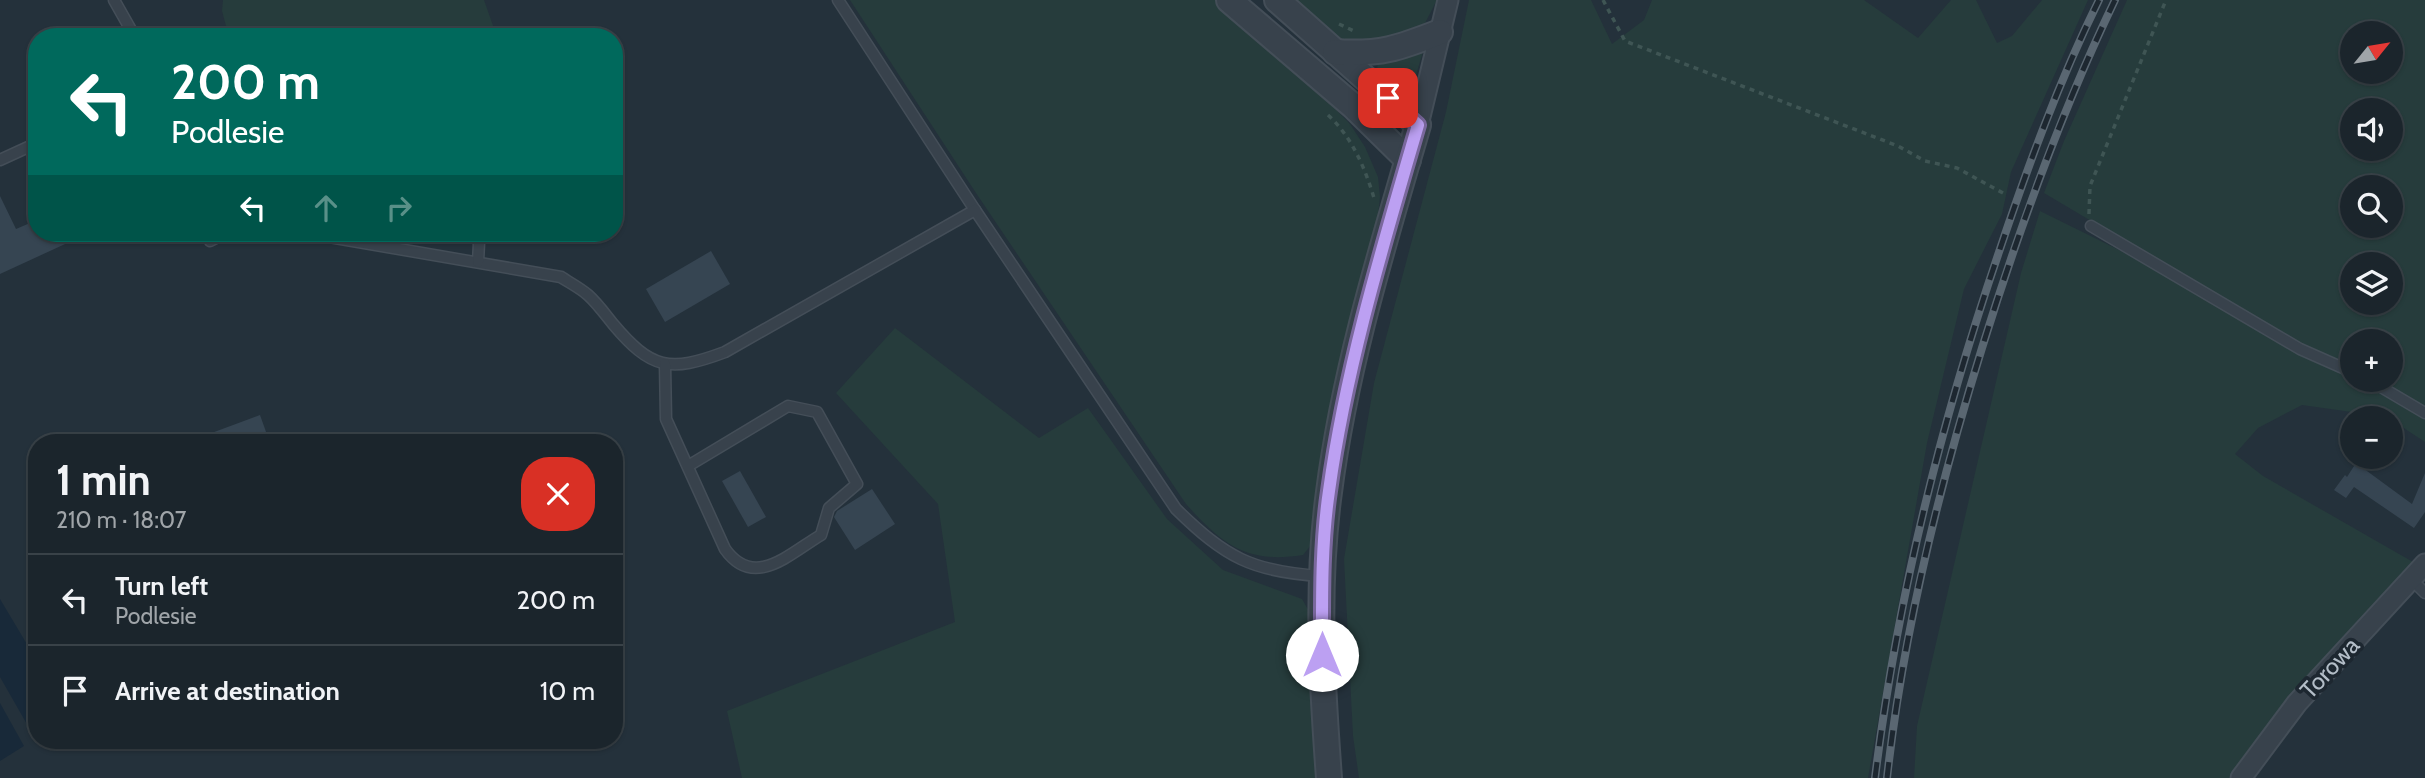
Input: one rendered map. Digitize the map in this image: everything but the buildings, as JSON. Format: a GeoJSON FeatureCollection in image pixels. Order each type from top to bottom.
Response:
{"type":"FeatureCollection","features":[{"type":"Feature","properties":{"kind":"street"},"geometry":{"type":"LineString","coordinates":[[1229,0],[1353,106],[1408,160]]}},
{"type":"Feature","properties":{"kind":"street"},"geometry":{"type":"LineString","coordinates":[[1277,0],[1418,125]]}},
{"type":"Feature","properties":{"kind":"street"},"geometry":{"type":"LineString","coordinates":[[1329,778],[1321,681],[1322,576],[1329,492],[1357,347],[1418,125],[1448,0]]}},
{"type":"Feature","properties":{"kind":"street"},"geometry":{"type":"LineString","coordinates":[[1335,52],[1376,53],[1400,48],[1440,32]]}},
{"type":"Feature","properties":{"kind":"street"},"geometry":{"type":"LineString","coordinates":[[1353,106],[1367,102],[1371,96],[1371,83]]}},
{"type":"Feature","properties":{"kind":"street","name":"Torowa"},"geometry":{"type":"LineString","coordinates":[[2242,778],[2297,704],[2418,586],[2425,564]]}},
{"type":"Feature","properties":{"kind":"lane"},"geometry":{"type":"LineString","coordinates":[[114,0],[130,28]]}},
{"type":"Feature","properties":{"kind":"lane"},"geometry":{"type":"LineString","coordinates":[[838,0],[1175,509],[1201,534],[1229,555],[1259,568],[1284,574],[1322,576]]}},
{"type":"Feature","properties":{"kind":"lane"},"geometry":{"type":"LineString","coordinates":[[0,160],[28,147]]}},
{"type":"Feature","properties":{"kind":"lane"},"geometry":{"type":"LineString","coordinates":[[359,242],[561,277],[589,296],[634,349],[649,359],[665,364],[698,362],[725,352],[975,210]]}},
{"type":"Feature","properties":{"kind":"lane"},"geometry":{"type":"LineString","coordinates":[[2091,226],[2300,349],[2340,367]]}},
{"type":"Feature","properties":{"kind":"lane"},"geometry":{"type":"LineString","coordinates":[[478,242],[478,262]]}},
{"type":"Feature","properties":{"kind":"lane"},"geometry":{"type":"LineString","coordinates":[[665,364],[666,419],[725,549],[733,560],[747,569],[765,568],[821,535],[828,508],[858,484],[817,412],[788,406],[688,466]]}},
{"type":"Feature","properties":{"kind":"lane"},"geometry":{"type":"LineString","coordinates":[[2389,392],[2425,413]]}},
{"type":"Feature","properties":{"kind":"path"},"geometry":{"type":"LineString","coordinates":[[1603,0],[1625,41],[1898,146],[1925,161],[1957,167],[2003,193]]}},
{"type":"Feature","properties":{"kind":"path"},"geometry":{"type":"LineString","coordinates":[[2091,226],[2088,206],[2090,186],[2166,0]]}},
{"type":"Feature","properties":{"kind":"path"},"geometry":{"type":"LineString","coordinates":[[1336,22],[1359,33]]}},
{"type":"Feature","properties":{"kind":"path"},"geometry":{"type":"LineString","coordinates":[[1324,111],[1354,149],[1365,169],[1376,202]]}},
{"type":"Feature","properties":{"kind":"green space"},"geometry":{"type":"Polygon","coordinates":[[[223,0],[484,0],[494,28],[227,28],[222,11],[223,0]]]}},
{"type":"Feature","properties":{"kind":"green space"},"geometry":{"type":"Polygon","coordinates":[[[850,0],[1217,0],[1311,84],[1350,124],[1365,147],[1378,177],[1380,197],[1375,243],[1333,397],[1311,545],[1303,555],[1266,556],[1237,548],[1211,530],[1186,504],[976,193],[850,0]]]}},
{"type":"Feature","properties":{"kind":"green space"},"geometry":{"type":"Polygon","coordinates":[[[1291,0],[1437,0],[1425,23],[1397,41],[1341,40],[1291,0]]]}},
{"type":"Feature","properties":{"kind":"green space"},"geometry":{"type":"Polygon","coordinates":[[[1469,0],[1591,0],[1612,44],[1644,20],[1652,0],[1864,0],[1918,38],[1951,0],[1976,0],[1997,43],[2012,36],[2042,0],[2088,0],[2011,172],[2002,214],[1964,289],[1927,443],[1868,778],[1359,778],[1353,736],[1344,559],[1374,383],[1446,112],[1469,0]]]}},
{"type":"Feature","properties":{"kind":"green space"},"geometry":{"type":"Polygon","coordinates":[[[2127,0],[2425,0],[2425,407],[2399,392],[2403,392],[2403,329],[2340,329],[2340,361],[2290,339],[2044,193],[2064,141],[2127,0]]]}},
{"type":"Feature","properties":{"kind":"green space"},"geometry":{"type":"Polygon","coordinates":[[[1424,48],[1409,99],[1377,70],[1378,61],[1424,48]]]}},
{"type":"Feature","properties":{"kind":"green space"},"geometry":{"type":"Polygon","coordinates":[[[2040,211],[2121,251],[2340,372],[2340,392],[2377,392],[2403,406],[2340,406],[2340,410],[2302,405],[2258,428],[2235,454],[2263,476],[2413,562],[2293,693],[2229,778],[1914,778],[1917,726],[2021,273],[2040,211]]]}},
{"type":"Feature","properties":{"kind":"green space"},"geometry":{"type":"Polygon","coordinates":[[[895,328],[1039,438],[1088,408],[1167,519],[1223,570],[1302,599],[1310,613],[1310,651],[1321,778],[742,778],[727,711],[955,622],[938,504],[836,393],[895,328]]]}},
{"type":"Feature","properties":{"kind":"green space"},"geometry":{"type":"Polygon","coordinates":[[[2403,406],[2425,418],[2425,442],[2403,428],[2403,406]]]}},
{"type":"Feature","properties":{"kind":"water"},"geometry":{"type":"Polygon","coordinates":[[[0,599],[28,646],[28,726],[0,677],[0,599]]]}},
{"type":"Feature","properties":{"kind":"water"},"geometry":{"type":"Polygon","coordinates":[[[0,703],[24,746],[0,761],[0,703]]]}},
{"type":"Feature","properties":{"kind":"railway"},"geometry":{"type":"LineString","coordinates":[[1875,778],[1884,711],[1909,578],[1958,381],[2033,156],[2057,93],[2099,0]]}},
{"type":"Feature","properties":{"kind":"railway"},"geometry":{"type":"LineString","coordinates":[[1887,778],[1903,669],[1924,560],[1966,400],[2042,171],[2115,0]]}},
{"type":"Feature","properties":{"kind":"route"},"geometry":{"type":"LineString","coordinates":[[1322,655],[1322,576],[1329,492],[1344,405],[1386,235],[1418,125],[1388,98]]}}]}
